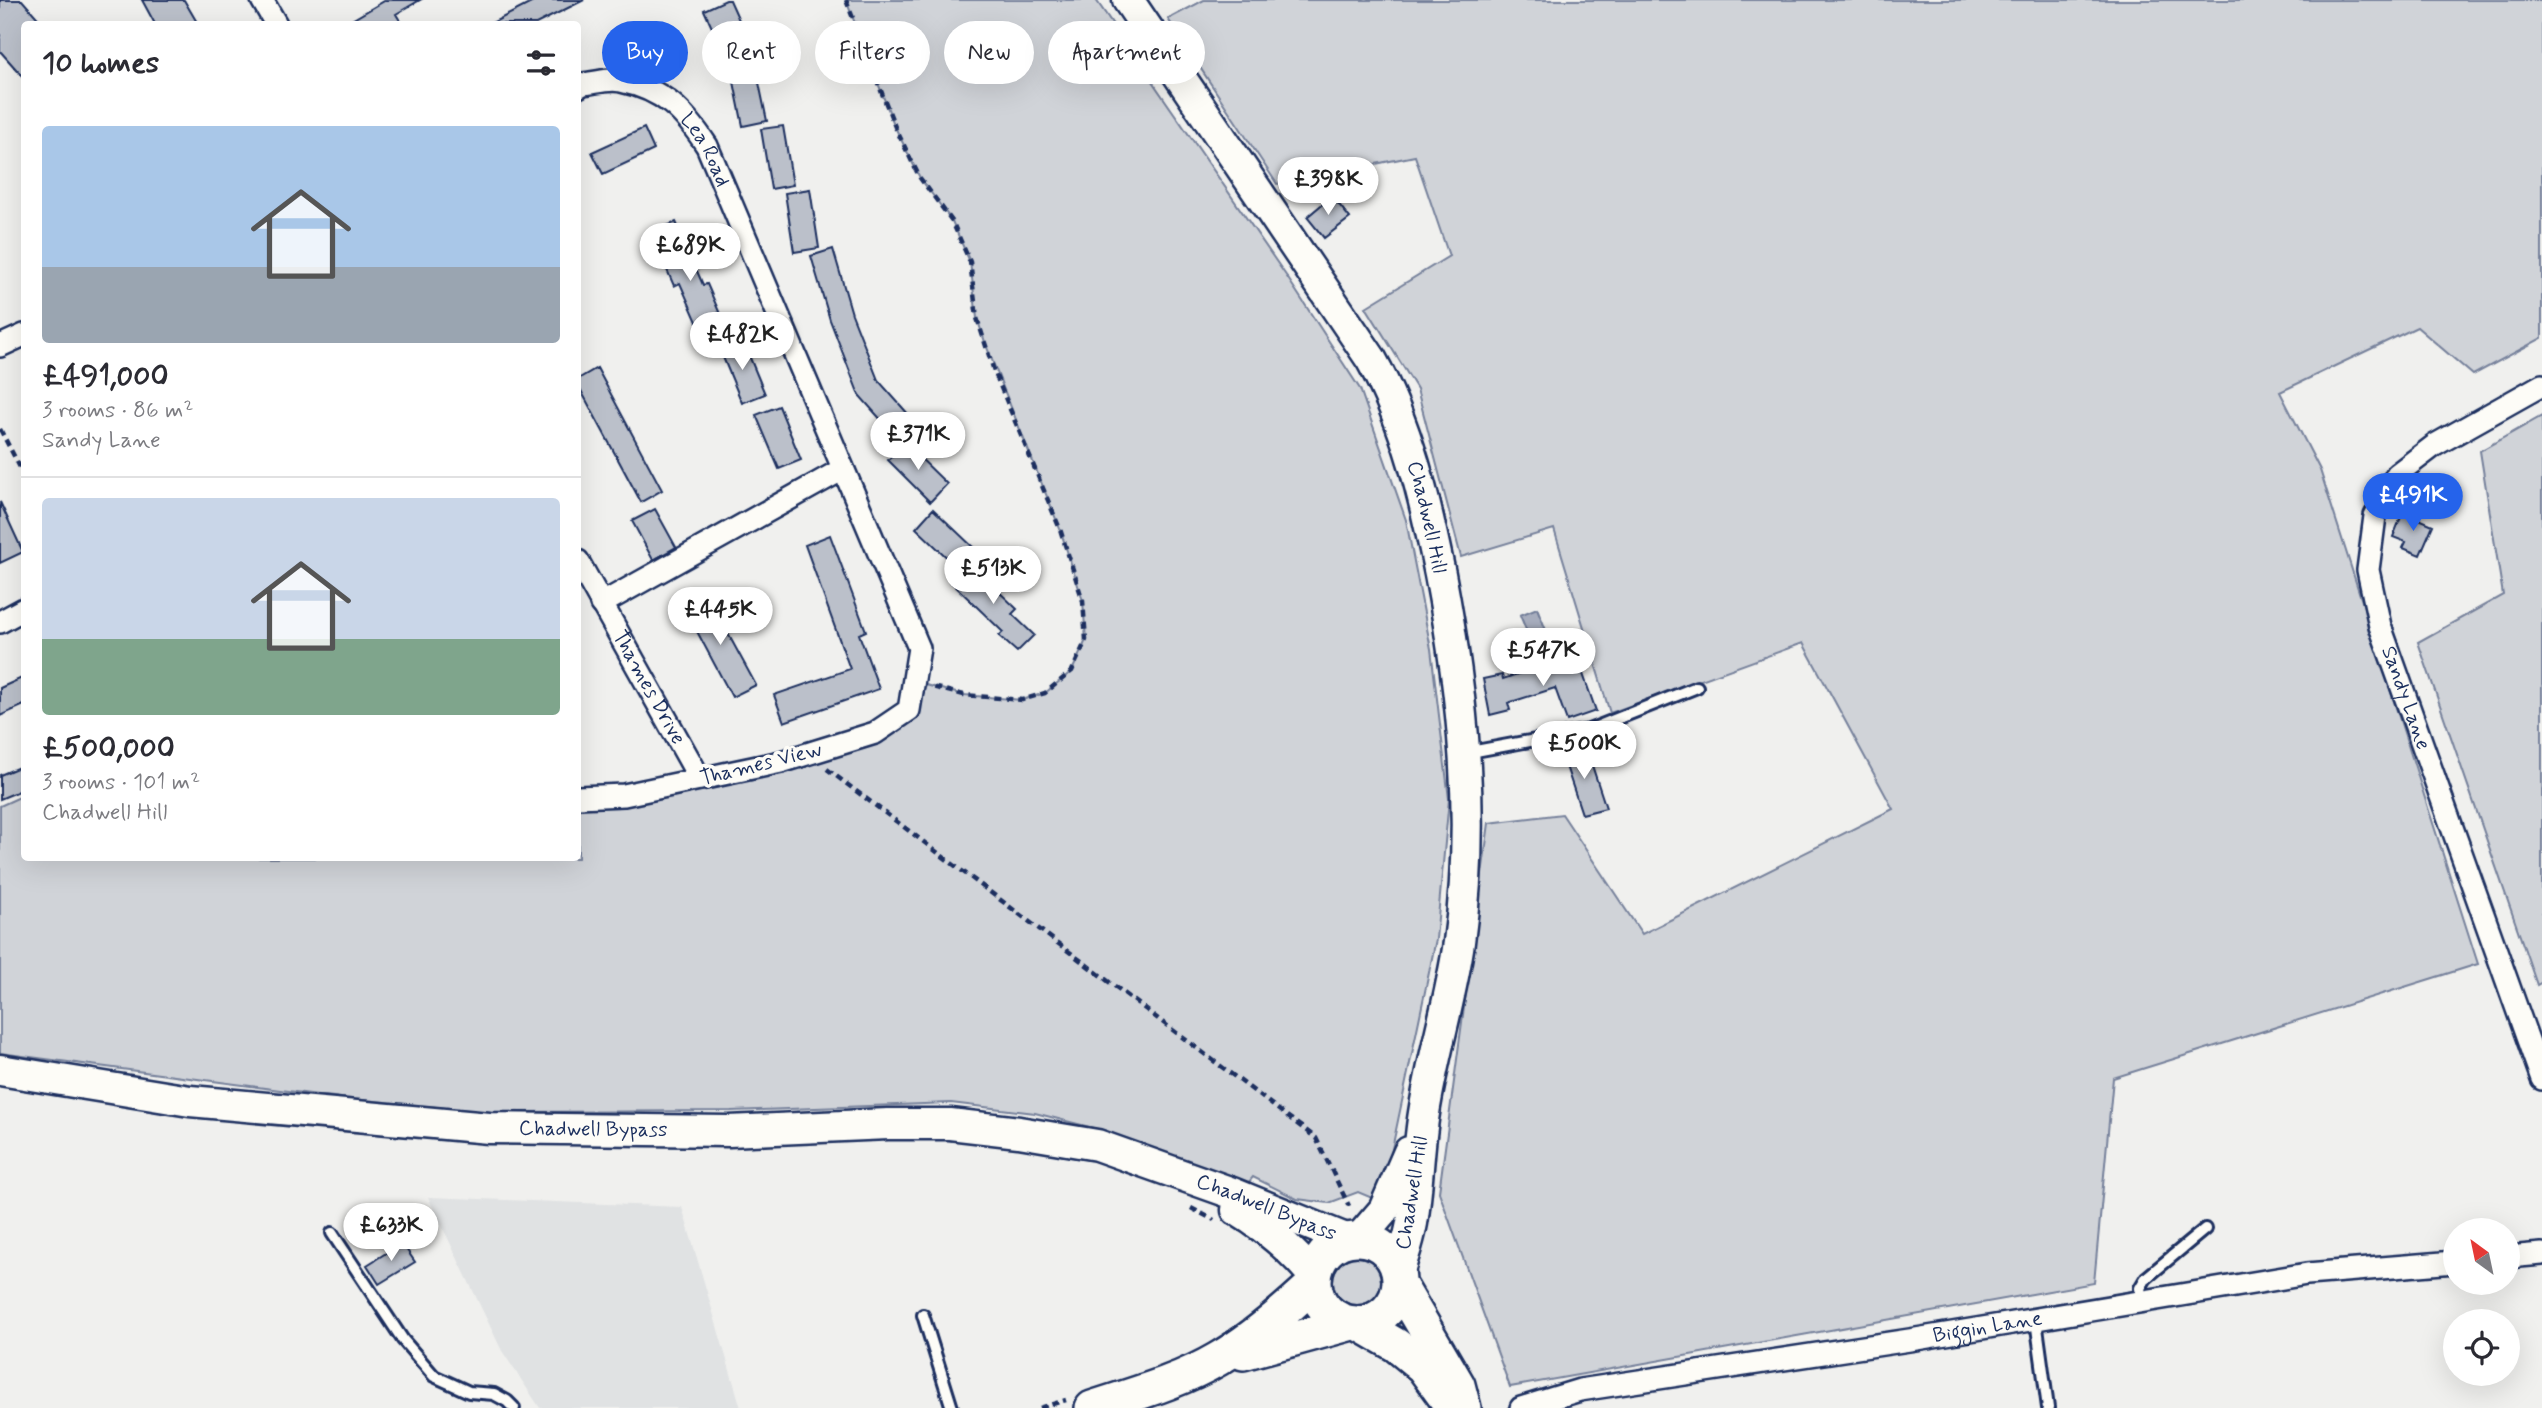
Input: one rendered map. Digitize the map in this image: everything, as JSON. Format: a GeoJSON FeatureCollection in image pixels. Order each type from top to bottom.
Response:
{"type":"FeatureCollection","features":[{"type":"Feature","properties":{"kind":"main road","name":"Chadwell Hill"},"geometry":{"type":"LineString","coordinates":[[1128,0],[1310,266],[1384,383],[1415,463],[1428,513],[1452,639],[1465,753],[1466,868],[1459,943],[1424,1112],[1411,1224],[1399,1279]]}},
{"type":"Feature","properties":{"kind":"main road","name":"Chadwell Bypass"},"geometry":{"type":"LineString","coordinates":[[0,1070],[190,1101],[489,1128],[729,1130],[950,1124],[1019,1132],[1097,1145],[1353,1240]]}},
{"type":"Feature","properties":{"kind":"main road","name":"Chadwell Hill"},"geometry":{"type":"LineString","coordinates":[[1353,1240],[1384,1210],[1424,1112]]}},
{"type":"Feature","properties":{"kind":"main road","name":"Chadwell Bypass"},"geometry":{"type":"LineString","coordinates":[[1183,1176],[1258,1222],[1293,1252],[1315,1280]]}},
{"type":"Feature","properties":{"kind":"main road"},"geometry":{"type":"LineString","coordinates":[[1454,1408],[1423,1367],[1396,1345],[1355,1323],[1343,1321],[1327,1310],[1317,1294],[1315,1280],[1320,1262],[1328,1251],[1353,1240],[1370,1241],[1387,1252],[1399,1279],[1458,1385],[1464,1408]]}},
{"type":"Feature","properties":{"kind":"main road"},"geometry":{"type":"LineString","coordinates":[[1092,1408],[1173,1380],[1217,1360],[1371,1320],[1385,1312],[1394,1301],[1399,1279]]}},
{"type":"Feature","properties":{"kind":"main road"},"geometry":{"type":"LineString","coordinates":[[1217,1360],[1275,1320],[1315,1280]]}},
{"type":"Feature","properties":{"kind":"street"},"geometry":{"type":"LineString","coordinates":[[262,0],[274,21]]}},
{"type":"Feature","properties":{"kind":"street","name":"Lea Road"},"geometry":{"type":"LineString","coordinates":[[581,85],[620,80],[665,97],[689,119],[707,146],[919,648],[914,682]]}},
{"type":"Feature","properties":{"kind":"street"},"geometry":{"type":"LineString","coordinates":[[0,346],[21,336]]}},
{"type":"Feature","properties":{"kind":"street","name":"Sandy Lane"},"geometry":{"type":"LineString","coordinates":[[2542,385],[2435,445],[2397,474],[2375,516],[2368,569],[2380,626],[2542,1079]]}},
{"type":"Feature","properties":{"kind":"street"},"geometry":{"type":"LineString","coordinates":[[601,604],[844,469]]}},
{"type":"Feature","properties":{"kind":"street","name":"Thames Drive"},"geometry":{"type":"LineString","coordinates":[[581,567],[700,779]]}},
{"type":"Feature","properties":{"kind":"street"},"geometry":{"type":"LineString","coordinates":[[0,622],[21,611]]}},
{"type":"Feature","properties":{"kind":"street","name":"Thames View"},"geometry":{"type":"LineString","coordinates":[[581,797],[624,795],[700,779],[807,754],[875,733],[909,710],[914,682]]}},
{"type":"Feature","properties":{"kind":"street"},"geometry":{"type":"LineString","coordinates":[[2520,1256],[2542,1254]]}},
{"type":"Feature","properties":{"kind":"street","name":"Biggin Lane"},"geometry":{"type":"LineString","coordinates":[[1521,1408],[1580,1390],[2036,1320],[2307,1273],[2443,1263]]}},
{"type":"Feature","properties":{"kind":"lane"},"geometry":{"type":"LineString","coordinates":[[1465,753],[1589,730],[1697,687]]}},
{"type":"Feature","properties":{"kind":"lane"},"geometry":{"type":"LineString","coordinates":[[2142,1302],[2140,1288],[2146,1278],[2205,1229]]}},
{"type":"Feature","properties":{"kind":"lane"},"geometry":{"type":"LineString","coordinates":[[332,1233],[403,1340],[434,1376],[469,1392],[494,1394],[514,1408]]}},
{"type":"Feature","properties":{"kind":"lane"},"geometry":{"type":"LineString","coordinates":[[923,1314],[952,1408]]}},
{"type":"Feature","properties":{"kind":"lane"},"geometry":{"type":"LineString","coordinates":[[2036,1320],[2048,1408]]}},
{"type":"Feature","properties":{"kind":"path"},"geometry":{"type":"LineString","coordinates":[[846,0],[895,127],[920,178],[952,221],[970,262],[977,318],[994,371],[1060,529],[1083,601],[1086,640],[1072,671],[1045,693],[1021,700],[964,695],[914,682]]}},
{"type":"Feature","properties":{"kind":"path"},"geometry":{"type":"LineString","coordinates":[[0,429],[21,469]]}},
{"type":"Feature","properties":{"kind":"path"},"geometry":{"type":"LineString","coordinates":[[807,754],[1316,1138],[1349,1206],[1360,1204]]}},
{"type":"Feature","properties":{"kind":"shaded area"},"geometry":{"type":"Polygon","coordinates":[[[846,0],[1096,0],[1110,21],[1048,21],[1048,84],[1154,84],[1287,277],[1360,389],[1406,520],[1431,649],[1449,799],[1436,939],[1387,1173],[1372,1198],[1358,1192],[1329,1203],[1297,1199],[1253,1177],[1243,1189],[1109,1132],[1035,1113],[951,1103],[731,1111],[490,1112],[341,1098],[0,1053],[0,806],[21,796],[21,861],[581,861],[581,799],[781,762],[909,711],[914,682],[964,695],[1022,700],[1045,693],[1072,671],[1086,640],[1083,601],[1060,529],[977,318],[970,262],[952,221],[920,178],[895,127],[878,84],[930,84],[930,21],[854,21],[846,0]]]}},
{"type":"Feature","properties":{"kind":"shaded area"},"geometry":{"type":"Polygon","coordinates":[[[1204,0],[2542,0],[2542,338],[2473,375],[2417,327],[2280,392],[2320,470],[2478,964],[2113,1078],[2094,1283],[1510,1387],[1439,1192],[1489,823],[1562,814],[1642,934],[1893,809],[1803,643],[1610,713],[1554,529],[1461,557],[1417,389],[1366,307],[1449,256],[1415,156],[1277,184],[1205,75],[1205,21],[1168,19],[1204,0]]]}},
{"type":"Feature","properties":{"kind":"shaded area"},"geometry":{"type":"Polygon","coordinates":[[[2542,416],[2542,982],[2537,985],[2418,642],[2503,595],[2480,451],[2542,416]]]}},
{"type":"Feature","properties":{"kind":"shaded area"},"geometry":{"type":"Polygon","coordinates":[[[428,1197],[682,1207],[741,1408],[540,1408],[502,1351],[428,1197]]]}},
{"type":"Feature","properties":{"kind":"shaded area"},"geometry":{"type":"Polygon","coordinates":[[[1357,1257],[1374,1264],[1381,1281],[1374,1298],[1357,1305],[1340,1298],[1333,1281],[1340,1264],[1357,1257]]]}},
{"type":"Feature","properties":{"kind":"water"},"geometry":{"type":"Polygon","coordinates":[[[1537,608],[1552,645],[1535,652],[1520,615],[1537,608]]]}},
{"type":"Feature","properties":{"kind":"building"},"geometry":{"type":"Polygon","coordinates":[[[0,0],[22,0],[40,21],[21,21],[21,75],[0,51],[0,0]]]}},
{"type":"Feature","properties":{"kind":"building"},"geometry":{"type":"Polygon","coordinates":[[[142,0],[184,0],[196,21],[153,21],[142,0]]]}},
{"type":"Feature","properties":{"kind":"building"},"geometry":{"type":"Polygon","coordinates":[[[386,0],[420,0],[396,14],[400,21],[350,21],[386,0]]]}},
{"type":"Feature","properties":{"kind":"building"},"geometry":{"type":"Polygon","coordinates":[[[537,0],[584,0],[542,21],[496,21],[537,0]]]}},
{"type":"Feature","properties":{"kind":"building"},"geometry":{"type":"Polygon","coordinates":[[[730,0],[739,21],[709,21],[704,10],[730,0]]]}},
{"type":"Feature","properties":{"kind":"building"},"geometry":{"type":"Polygon","coordinates":[[[734,84],[759,84],[767,121],[743,126],[734,84]]]}},
{"type":"Feature","properties":{"kind":"building"},"geometry":{"type":"Polygon","coordinates":[[[783,126],[793,185],[771,189],[761,129],[783,126]]]}},
{"type":"Feature","properties":{"kind":"building"},"geometry":{"type":"Polygon","coordinates":[[[644,128],[654,150],[603,174],[592,152],[644,128]]]}},
{"type":"Feature","properties":{"kind":"building"},"geometry":{"type":"Polygon","coordinates":[[[810,189],[819,248],[794,252],[785,193],[810,189]]]}},
{"type":"Feature","properties":{"kind":"building"},"geometry":{"type":"Polygon","coordinates":[[[1332,196],[1350,218],[1324,238],[1307,217],[1332,196]]]}},
{"type":"Feature","properties":{"kind":"building"},"geometry":{"type":"Polygon","coordinates":[[[676,222],[703,285],[707,284],[730,337],[708,347],[680,283],[674,286],[651,233],[676,222]]]}},
{"type":"Feature","properties":{"kind":"building"},"geometry":{"type":"Polygon","coordinates":[[[833,249],[852,314],[878,380],[917,424],[899,440],[859,395],[830,320],[811,256],[833,249]]]}},
{"type":"Feature","properties":{"kind":"building"},"geometry":{"type":"Polygon","coordinates":[[[743,341],[765,394],[742,403],[720,350],[743,341]]]}},
{"type":"Feature","properties":{"kind":"building"},"geometry":{"type":"Polygon","coordinates":[[[597,368],[662,490],[641,502],[581,391],[581,377],[597,368]]]}},
{"type":"Feature","properties":{"kind":"building"},"geometry":{"type":"Polygon","coordinates":[[[779,406],[801,460],[779,469],[756,415],[779,406]]]}},
{"type":"Feature","properties":{"kind":"building"},"geometry":{"type":"Polygon","coordinates":[[[905,443],[947,484],[930,502],[888,460],[905,443]]]}},
{"type":"Feature","properties":{"kind":"building"},"geometry":{"type":"Polygon","coordinates":[[[0,502],[21,553],[0,563],[0,502]]]}},
{"type":"Feature","properties":{"kind":"building"},"geometry":{"type":"Polygon","coordinates":[[[655,509],[676,547],[653,560],[632,521],[655,509]]]}},
{"type":"Feature","properties":{"kind":"building"},"geometry":{"type":"Polygon","coordinates":[[[933,509],[974,548],[957,567],[916,528],[933,509]]]}},
{"type":"Feature","properties":{"kind":"building"},"geometry":{"type":"Polygon","coordinates":[[[2403,512],[2433,525],[2420,555],[2403,548],[2406,542],[2393,537],[2403,512]]]}},
{"type":"Feature","properties":{"kind":"building"},"geometry":{"type":"Polygon","coordinates":[[[830,535],[866,631],[859,634],[879,689],[784,722],[774,695],[850,669],[805,545],[830,535]]]}},
{"type":"Feature","properties":{"kind":"building"},"geometry":{"type":"Polygon","coordinates":[[[969,563],[1017,609],[1012,614],[1034,635],[1017,652],[999,636],[1003,632],[951,582],[969,563]]]}},
{"type":"Feature","properties":{"kind":"building"},"geometry":{"type":"Polygon","coordinates":[[[708,597],[756,685],[732,697],[685,609],[708,597]]]}},
{"type":"Feature","properties":{"kind":"building"},"geometry":{"type":"Polygon","coordinates":[[[1576,654],[1596,711],[1567,721],[1555,688],[1508,703],[1510,710],[1490,715],[1483,679],[1502,675],[1503,679],[1576,654]]]}},
{"type":"Feature","properties":{"kind":"building"},"geometry":{"type":"Polygon","coordinates":[[[21,678],[21,706],[0,716],[0,688],[21,678]]]}},
{"type":"Feature","properties":{"kind":"building"},"geometry":{"type":"Polygon","coordinates":[[[1586,747],[1606,808],[1582,814],[1562,754],[1586,747]]]}},
{"type":"Feature","properties":{"kind":"building"},"geometry":{"type":"Polygon","coordinates":[[[21,766],[21,790],[0,799],[0,775],[21,766]]]}},
{"type":"Feature","properties":{"kind":"building"},"geometry":{"type":"Polygon","coordinates":[[[402,1243],[415,1262],[379,1284],[367,1265],[402,1243]]]}}]}
